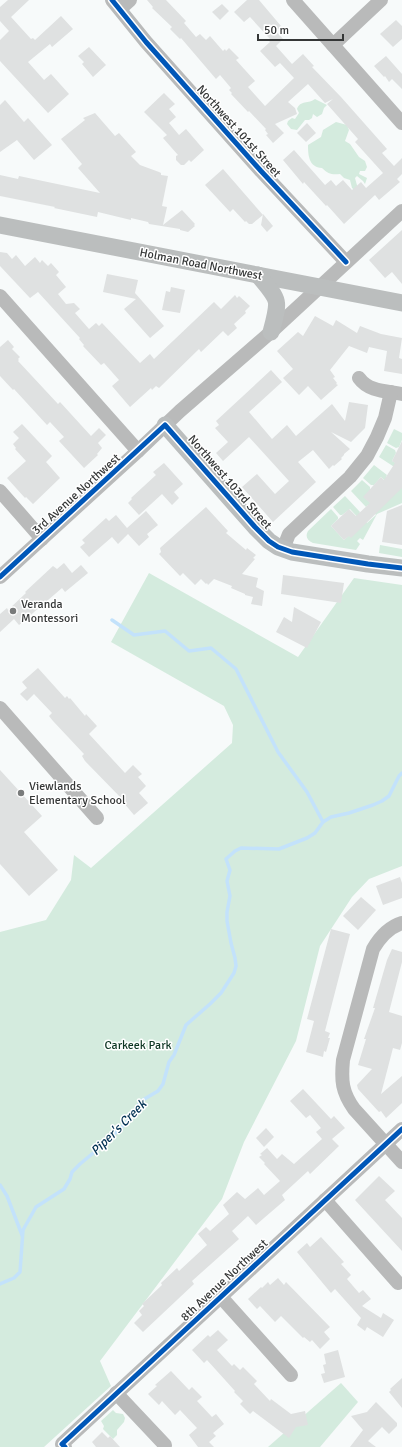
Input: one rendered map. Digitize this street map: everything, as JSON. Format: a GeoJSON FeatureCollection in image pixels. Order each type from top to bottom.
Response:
{"type":"FeatureCollection","features":[{"type":"Feature","properties":{"kind":"main road","name":"Holman Road Northwest"},"geometry":{"type":"LineString","coordinates":[[0,225],[402,302]]}},
{"type":"Feature","properties":{"kind":"main road"},"geometry":{"type":"LineString","coordinates":[[258,275],[273,293],[277,302],[278,308],[271,332]]}},
{"type":"Feature","properties":{"kind":"main road","name":"Northwest 103rd Street"},"geometry":{"type":"LineString","coordinates":[[165,425],[262,534],[283,549],[302,554],[402,568]]}},
{"type":"Feature","properties":{"kind":"street"},"geometry":{"type":"LineString","coordinates":[[293,0],[402,123]]}},
{"type":"Feature","properties":{"kind":"street"},"geometry":{"type":"LineString","coordinates":[[333,45],[382,0]]}},
{"type":"Feature","properties":{"kind":"street","name":"Northwest 101st Street"},"geometry":{"type":"LineString","coordinates":[[120,3],[146,42],[261,171],[346,262]]}},
{"type":"Feature","properties":{"kind":"street","name":"3rd Avenue Northwest"},"geometry":{"type":"LineString","coordinates":[[0,577],[180,411],[271,332],[402,211]]}},
{"type":"Feature","properties":{"kind":"street"},"geometry":{"type":"LineString","coordinates":[[0,296],[138,451]]}},
{"type":"Feature","properties":{"kind":"street"},"geometry":{"type":"LineString","coordinates":[[283,549],[289,534],[350,477],[368,456],[377,437],[396,393],[366,386],[359,378]]}},
{"type":"Feature","properties":{"kind":"street"},"geometry":{"type":"LineString","coordinates":[[0,491],[42,539]]}},
{"type":"Feature","properties":{"kind":"street"},"geometry":{"type":"LineString","coordinates":[[0,708],[97,818]]}},
{"type":"Feature","properties":{"kind":"street"},"geometry":{"type":"LineString","coordinates":[[402,923],[387,932],[377,942],[374,949],[343,1060],[341,1075],[343,1088],[349,1102],[402,1162]]}},
{"type":"Feature","properties":{"kind":"street","name":"8th Avenue Northwest"},"geometry":{"type":"LineString","coordinates":[[65,1447],[62,1444],[116,1393],[402,1129]]}},
{"type":"Feature","properties":{"kind":"street"},"geometry":{"type":"LineString","coordinates":[[325,1200],[398,1283]]}},
{"type":"Feature","properties":{"kind":"street"},"geometry":{"type":"LineString","coordinates":[[221,1297],[291,1375]]}},
{"type":"Feature","properties":{"kind":"street"},"geometry":{"type":"LineString","coordinates":[[116,1393],[165,1445]]}},
{"type":"Feature","properties":{"kind":"green space"},"geometry":{"type":"Polygon","coordinates":[[[315,99],[327,105],[322,114],[317,117],[313,114],[312,118],[305,120],[297,130],[291,129],[287,124],[292,118],[295,119],[299,113],[297,109],[298,106],[302,103],[315,99]]]}},
{"type":"Feature","properties":{"kind":"green space"},"geometry":{"type":"Polygon","coordinates":[[[336,122],[347,125],[349,130],[345,141],[350,144],[359,157],[365,161],[367,167],[365,171],[360,171],[359,174],[367,178],[365,184],[357,176],[355,178],[358,189],[356,191],[352,188],[350,180],[344,178],[340,174],[330,174],[322,168],[314,166],[309,157],[308,145],[321,137],[323,130],[336,122]]]}},
{"type":"Feature","properties":{"kind":"green space"},"geometry":{"type":"Polygon","coordinates":[[[394,429],[402,433],[402,440],[399,447],[396,448],[387,443],[394,429]]]}},
{"type":"Feature","properties":{"kind":"green space"},"geometry":{"type":"Polygon","coordinates":[[[386,445],[395,450],[396,453],[392,461],[402,466],[402,472],[379,457],[386,445]]]}},
{"type":"Feature","properties":{"kind":"green space"},"geometry":{"type":"Polygon","coordinates":[[[374,465],[387,475],[386,477],[402,488],[402,503],[377,514],[363,540],[360,538],[357,541],[360,544],[356,550],[313,543],[309,541],[307,538],[308,531],[331,509],[338,519],[331,526],[344,540],[363,523],[350,509],[340,515],[333,507],[345,496],[360,512],[359,514],[367,523],[376,515],[368,505],[366,507],[351,491],[362,480],[370,487],[370,490],[364,497],[378,510],[396,491],[381,477],[374,485],[371,485],[363,478],[374,465]]]}},
{"type":"Feature","properties":{"kind":"green space"},"geometry":{"type":"Polygon","coordinates":[[[380,545],[402,549],[402,557],[379,553],[380,545]]]}},
{"type":"Feature","properties":{"kind":"green space","name":"Carkeek Park"},"geometry":{"type":"Polygon","coordinates":[[[149,573],[298,657],[354,578],[402,585],[402,866],[369,879],[352,897],[320,946],[296,1041],[244,1142],[222,1199],[100,1361],[111,1386],[44,1447],[0,1447],[0,932],[46,920],[71,880],[74,855],[91,868],[232,743],[233,725],[224,706],[111,642],[149,573]]]}},
{"type":"Feature","properties":{"kind":"green space"},"geometry":{"type":"Polygon","coordinates":[[[341,1383],[358,1402],[320,1447],[268,1447],[341,1383]]]}},
{"type":"Feature","properties":{"kind":"green space"},"geometry":{"type":"Polygon","coordinates":[[[113,1410],[116,1413],[123,1414],[125,1418],[124,1422],[117,1430],[117,1435],[113,1439],[103,1429],[104,1426],[101,1421],[113,1410]]]}},
{"type":"Feature","properties":{"kind":"building"},"geometry":{"type":"Polygon","coordinates":[[[8,0],[29,0],[11,17],[31,39],[33,38],[35,40],[61,16],[73,29],[52,47],[50,44],[28,62],[44,80],[51,74],[69,94],[48,113],[0,61],[0,40],[9,31],[0,21],[0,7],[8,0]]]}},
{"type":"Feature","properties":{"kind":"building"},"geometry":{"type":"Polygon","coordinates":[[[147,0],[166,0],[186,21],[184,23],[196,37],[200,34],[206,40],[210,36],[223,51],[225,49],[226,51],[229,48],[239,58],[236,60],[255,81],[248,87],[265,106],[294,78],[280,63],[275,67],[260,51],[270,42],[268,40],[270,39],[250,17],[244,22],[234,12],[247,0],[259,0],[281,26],[276,31],[283,39],[276,46],[292,64],[303,54],[314,66],[312,67],[387,149],[382,153],[394,166],[402,158],[402,174],[397,179],[400,182],[379,200],[375,195],[344,224],[304,182],[303,184],[283,160],[294,150],[325,185],[331,180],[336,186],[343,180],[352,190],[361,182],[366,188],[383,173],[355,142],[358,139],[327,104],[333,99],[325,103],[308,84],[288,102],[295,108],[297,114],[275,124],[284,133],[273,143],[266,135],[268,134],[265,130],[266,129],[231,94],[232,93],[229,90],[231,88],[220,75],[216,79],[181,38],[180,39],[170,29],[172,27],[152,8],[153,7],[147,0]]]}},
{"type":"Feature","properties":{"kind":"building"},"geometry":{"type":"Polygon","coordinates":[[[222,4],[229,11],[220,20],[212,12],[222,4]]]}},
{"type":"Feature","properties":{"kind":"building"},"geometry":{"type":"Polygon","coordinates":[[[396,20],[402,26],[402,39],[393,47],[380,34],[396,20]]]}},
{"type":"Feature","properties":{"kind":"building"},"geometry":{"type":"Polygon","coordinates":[[[89,47],[106,65],[93,77],[82,64],[84,62],[78,56],[89,47]]]}},
{"type":"Feature","properties":{"kind":"building"},"geometry":{"type":"Polygon","coordinates":[[[386,56],[402,74],[402,89],[392,79],[389,82],[374,66],[386,56]]]}},
{"type":"Feature","properties":{"kind":"building"},"geometry":{"type":"Polygon","coordinates":[[[164,93],[175,104],[169,109],[176,117],[169,123],[179,135],[186,129],[204,150],[191,162],[189,160],[184,165],[181,165],[176,160],[176,156],[178,155],[163,138],[167,135],[144,112],[164,93]]]}},
{"type":"Feature","properties":{"kind":"building"},"geometry":{"type":"Polygon","coordinates":[[[5,100],[24,122],[28,118],[52,145],[34,160],[17,140],[0,152],[0,105],[5,100]]]}},
{"type":"Feature","properties":{"kind":"building"},"geometry":{"type":"Polygon","coordinates":[[[95,113],[115,136],[119,133],[136,152],[131,156],[140,165],[159,172],[161,175],[168,176],[162,206],[167,207],[163,225],[182,210],[195,224],[195,226],[188,232],[180,229],[149,224],[148,222],[131,218],[131,220],[98,212],[97,217],[0,196],[0,175],[18,179],[19,176],[100,193],[78,168],[82,164],[61,139],[85,120],[83,118],[95,113]]]}},
{"type":"Feature","properties":{"kind":"building"},"geometry":{"type":"Polygon","coordinates":[[[307,123],[316,133],[306,142],[297,133],[307,123]]]}},
{"type":"Feature","properties":{"kind":"building"},"geometry":{"type":"Polygon","coordinates":[[[223,169],[263,215],[252,224],[249,224],[246,221],[245,222],[233,209],[230,212],[205,185],[223,169]]]}},
{"type":"Feature","properties":{"kind":"building"},"geometry":{"type":"Polygon","coordinates":[[[263,214],[273,226],[267,232],[261,225],[263,214]]]}},
{"type":"Feature","properties":{"kind":"building"},"geometry":{"type":"Polygon","coordinates":[[[402,230],[402,284],[392,272],[385,278],[369,260],[402,230]]]}},
{"type":"Feature","properties":{"kind":"building"},"geometry":{"type":"Polygon","coordinates":[[[0,252],[7,253],[12,259],[16,255],[25,266],[35,257],[40,263],[42,260],[48,266],[51,263],[59,272],[56,275],[66,287],[58,294],[66,304],[74,303],[80,309],[75,313],[89,329],[96,323],[99,326],[102,323],[140,363],[150,354],[154,359],[214,302],[221,309],[235,295],[237,298],[239,296],[250,306],[245,311],[246,313],[234,324],[237,328],[228,336],[223,331],[201,352],[199,349],[159,388],[156,386],[152,390],[151,388],[130,407],[112,386],[119,380],[104,363],[101,365],[83,346],[84,345],[79,339],[80,338],[38,292],[30,298],[0,266],[0,252]]]}},
{"type":"Feature","properties":{"kind":"building"},"geometry":{"type":"Polygon","coordinates":[[[107,274],[138,280],[135,293],[164,326],[150,338],[124,309],[136,299],[103,292],[107,274]]]}},
{"type":"Feature","properties":{"kind":"building"},"geometry":{"type":"Polygon","coordinates":[[[171,287],[185,290],[180,313],[162,310],[166,291],[170,292],[171,287]]]}},
{"type":"Feature","properties":{"kind":"building"},"geometry":{"type":"Polygon","coordinates":[[[315,316],[333,326],[336,320],[357,333],[360,326],[381,334],[402,338],[399,358],[402,359],[402,374],[384,371],[387,351],[369,347],[367,353],[349,346],[330,370],[335,377],[333,378],[337,383],[336,384],[338,385],[321,400],[308,386],[299,395],[283,378],[293,369],[277,351],[298,332],[303,336],[315,316]]]}},
{"type":"Feature","properties":{"kind":"building"},"geometry":{"type":"Polygon","coordinates":[[[8,340],[14,347],[12,349],[20,357],[18,361],[58,404],[60,402],[91,436],[99,428],[106,435],[98,443],[102,448],[97,454],[98,455],[84,468],[59,441],[64,437],[50,422],[47,425],[0,376],[0,347],[8,340]]]}},
{"type":"Feature","properties":{"kind":"building"},"geometry":{"type":"Polygon","coordinates":[[[271,370],[282,382],[249,412],[272,439],[287,425],[296,436],[332,404],[345,421],[349,402],[368,405],[365,428],[351,442],[331,432],[350,449],[334,466],[333,465],[329,469],[313,450],[298,462],[316,482],[273,522],[242,487],[257,474],[275,494],[289,481],[249,437],[223,461],[216,453],[228,442],[215,428],[219,425],[216,421],[271,370]]]}},
{"type":"Feature","properties":{"kind":"building"},"geometry":{"type":"Polygon","coordinates":[[[22,424],[52,456],[46,462],[60,478],[33,504],[26,497],[25,498],[7,478],[26,461],[15,449],[16,448],[13,444],[19,438],[13,432],[22,424]]]}},
{"type":"Feature","properties":{"kind":"building"},"geometry":{"type":"Polygon","coordinates":[[[402,441],[402,488],[351,538],[349,536],[344,540],[331,526],[349,509],[356,516],[370,503],[363,497],[381,477],[384,480],[395,463],[392,461],[402,441]]]}},
{"type":"Feature","properties":{"kind":"building"},"geometry":{"type":"Polygon","coordinates":[[[164,463],[183,484],[174,492],[179,498],[172,505],[162,494],[139,515],[128,503],[132,499],[131,498],[156,475],[153,472],[164,463]]]}},
{"type":"Feature","properties":{"kind":"building"},"geometry":{"type":"Polygon","coordinates":[[[402,505],[402,545],[382,542],[387,511],[402,505]]]}},
{"type":"Feature","properties":{"kind":"building"},"geometry":{"type":"Polygon","coordinates":[[[206,507],[228,531],[226,533],[246,550],[247,548],[256,555],[253,558],[255,559],[242,574],[258,578],[256,587],[264,591],[262,606],[251,604],[253,597],[245,595],[231,588],[232,586],[214,579],[208,585],[201,579],[195,585],[183,573],[180,576],[159,554],[161,552],[160,548],[206,507]]]}},
{"type":"Feature","properties":{"kind":"building"},"geometry":{"type":"Polygon","coordinates":[[[146,511],[158,525],[147,534],[149,537],[139,546],[128,534],[118,544],[112,537],[89,557],[80,547],[85,543],[82,540],[106,518],[109,521],[116,515],[127,528],[146,511]]]}},
{"type":"Feature","properties":{"kind":"building"},"geometry":{"type":"Polygon","coordinates":[[[64,563],[72,573],[81,565],[88,573],[65,592],[62,588],[19,625],[14,619],[0,632],[0,614],[7,608],[8,610],[53,566],[57,569],[64,563]]]}},
{"type":"Feature","properties":{"kind":"building"},"geometry":{"type":"Polygon","coordinates":[[[283,575],[344,583],[341,603],[281,594],[283,575]]]}},
{"type":"Feature","properties":{"kind":"building"},"geometry":{"type":"Polygon","coordinates":[[[294,607],[321,622],[307,648],[276,632],[284,617],[292,622],[294,607]]]}},
{"type":"Feature","properties":{"kind":"building"},"geometry":{"type":"Polygon","coordinates":[[[38,668],[65,698],[67,696],[69,699],[70,698],[85,716],[86,714],[97,726],[89,734],[125,773],[133,765],[142,774],[138,777],[146,786],[139,793],[148,803],[134,815],[123,802],[124,801],[85,761],[82,756],[84,754],[49,716],[52,713],[34,694],[27,701],[20,694],[27,688],[22,682],[38,668]]]}},
{"type":"Feature","properties":{"kind":"building"},"geometry":{"type":"Polygon","coordinates":[[[0,770],[42,816],[24,832],[58,870],[29,896],[0,864],[0,770]]]}},
{"type":"Feature","properties":{"kind":"building"},"geometry":{"type":"Polygon","coordinates":[[[400,877],[402,883],[402,898],[383,905],[376,886],[400,877]]]}},
{"type":"Feature","properties":{"kind":"building"},"geometry":{"type":"Polygon","coordinates":[[[361,897],[376,910],[358,930],[343,916],[361,897]]]}},
{"type":"Feature","properties":{"kind":"building"},"geometry":{"type":"Polygon","coordinates":[[[331,929],[350,934],[325,1031],[330,1033],[328,1038],[330,1038],[323,1057],[306,1052],[314,1021],[307,1019],[331,929]]]}},
{"type":"Feature","properties":{"kind":"building"},"geometry":{"type":"Polygon","coordinates":[[[392,949],[402,952],[402,962],[389,1012],[402,1016],[402,1043],[400,1050],[393,1048],[381,1094],[402,1076],[402,1103],[386,1118],[381,1111],[379,1112],[358,1089],[357,1085],[372,1069],[358,1065],[366,1039],[364,1039],[375,1008],[373,1008],[387,960],[392,949]]]}},
{"type":"Feature","properties":{"kind":"building"},"geometry":{"type":"Polygon","coordinates":[[[303,1089],[331,1119],[334,1116],[345,1128],[332,1139],[339,1146],[310,1174],[308,1171],[282,1195],[285,1200],[256,1225],[248,1216],[232,1231],[239,1239],[192,1281],[194,1284],[143,1332],[134,1323],[142,1315],[139,1311],[144,1306],[142,1304],[177,1268],[179,1271],[207,1245],[198,1234],[206,1227],[210,1231],[229,1214],[223,1205],[237,1192],[245,1199],[258,1188],[264,1195],[280,1181],[264,1164],[265,1163],[259,1157],[262,1155],[260,1154],[267,1148],[277,1159],[282,1154],[294,1164],[322,1139],[316,1132],[321,1128],[310,1115],[306,1118],[290,1101],[303,1089]]]}},
{"type":"Feature","properties":{"kind":"building"},"geometry":{"type":"Polygon","coordinates":[[[266,1128],[274,1137],[264,1147],[256,1138],[266,1128]]]}},
{"type":"Feature","properties":{"kind":"building"},"geometry":{"type":"Polygon","coordinates":[[[379,1176],[395,1191],[385,1200],[402,1218],[402,1251],[355,1200],[379,1176]]]}},
{"type":"Feature","properties":{"kind":"building"},"geometry":{"type":"Polygon","coordinates":[[[321,1237],[344,1262],[341,1264],[351,1275],[347,1279],[359,1293],[363,1290],[371,1299],[362,1306],[381,1318],[383,1313],[394,1320],[383,1337],[367,1327],[365,1331],[357,1325],[361,1318],[335,1289],[331,1293],[297,1252],[307,1243],[310,1247],[321,1237]]]}},
{"type":"Feature","properties":{"kind":"building"},"geometry":{"type":"Polygon","coordinates":[[[278,1278],[284,1285],[286,1282],[330,1327],[324,1332],[330,1339],[320,1349],[312,1340],[310,1342],[304,1337],[303,1338],[281,1316],[275,1322],[260,1306],[257,1309],[248,1299],[268,1282],[270,1285],[278,1278]]]}},
{"type":"Feature","properties":{"kind":"building"},"geometry":{"type":"Polygon","coordinates":[[[218,1330],[228,1340],[217,1350],[232,1366],[234,1364],[240,1370],[243,1367],[257,1381],[254,1384],[270,1401],[271,1399],[291,1414],[305,1411],[308,1425],[296,1427],[289,1438],[253,1411],[250,1414],[240,1404],[243,1401],[234,1392],[235,1391],[207,1360],[204,1363],[192,1350],[208,1335],[210,1337],[218,1330]]]}},
{"type":"Feature","properties":{"kind":"building"},"geometry":{"type":"Polygon","coordinates":[[[338,1350],[345,1377],[324,1383],[321,1374],[325,1373],[323,1365],[326,1364],[324,1354],[338,1350]]]}},
{"type":"Feature","properties":{"kind":"building"},"geometry":{"type":"Polygon","coordinates":[[[171,1371],[189,1390],[192,1387],[202,1397],[197,1401],[212,1417],[216,1414],[224,1424],[213,1433],[216,1436],[209,1442],[214,1447],[198,1447],[189,1435],[197,1428],[180,1410],[175,1415],[162,1401],[159,1405],[148,1394],[157,1386],[155,1385],[171,1371]]]}},
{"type":"Feature","properties":{"kind":"building"},"geometry":{"type":"Polygon","coordinates":[[[402,1378],[402,1408],[389,1392],[391,1390],[390,1389],[402,1378]]]}},
{"type":"Feature","properties":{"kind":"building"},"geometry":{"type":"Polygon","coordinates":[[[376,1402],[397,1423],[397,1426],[389,1434],[382,1427],[368,1441],[376,1447],[350,1447],[363,1430],[351,1416],[367,1412],[376,1402]]]}},
{"type":"Feature","properties":{"kind":"building"},"geometry":{"type":"Polygon","coordinates":[[[102,1432],[108,1438],[110,1436],[120,1447],[96,1447],[92,1442],[102,1432]]]}},
{"type":"Feature","properties":{"kind":"waterway"},"geometry":{"type":"LineString","coordinates":[[112,620],[134,635],[165,631],[189,651],[211,648],[236,669],[278,752],[307,792],[323,822]]}},
{"type":"Feature","properties":{"kind":"waterway","name":"Piper's Creek"},"geometry":{"type":"LineString","coordinates":[[0,1284],[14,1278],[20,1272],[23,1230],[36,1207],[64,1189],[72,1172],[128,1121],[141,1101],[158,1091],[163,1084],[169,1062],[174,1055],[186,1025],[221,993],[234,973],[236,966],[235,958],[227,921],[230,896],[227,881],[230,870],[226,859],[241,848],[279,849],[307,838],[315,833],[323,822],[331,817],[349,813],[382,801],[389,796],[402,773]]}},
{"type":"Feature","properties":{"kind":"waterway"},"geometry":{"type":"LineString","coordinates":[[0,1185],[7,1196],[22,1235]]}},
{"type":"Feature","properties":{"kind":"cycle path"},"geometry":{"type":"LineString","coordinates":[[112,0],[146,42],[261,171],[346,262]]}},
{"type":"Feature","properties":{"kind":"cycle path"},"geometry":{"type":"LineString","coordinates":[[0,577],[165,425],[255,527],[269,541],[278,547],[292,552],[402,568]]}},
{"type":"Feature","properties":{"kind":"cycle path"},"geometry":{"type":"LineString","coordinates":[[65,1447],[62,1444],[402,1129]]}},
{"type":"Feature","properties":{"kind":"place","name":"Veranda Montessori"},"geometry":{"type":"Point","coordinates":[13,611]}},
{"type":"Feature","properties":{"kind":"place","name":"Viewlands Elementary School"},"geometry":{"type":"Point","coordinates":[21,793]}}]}
